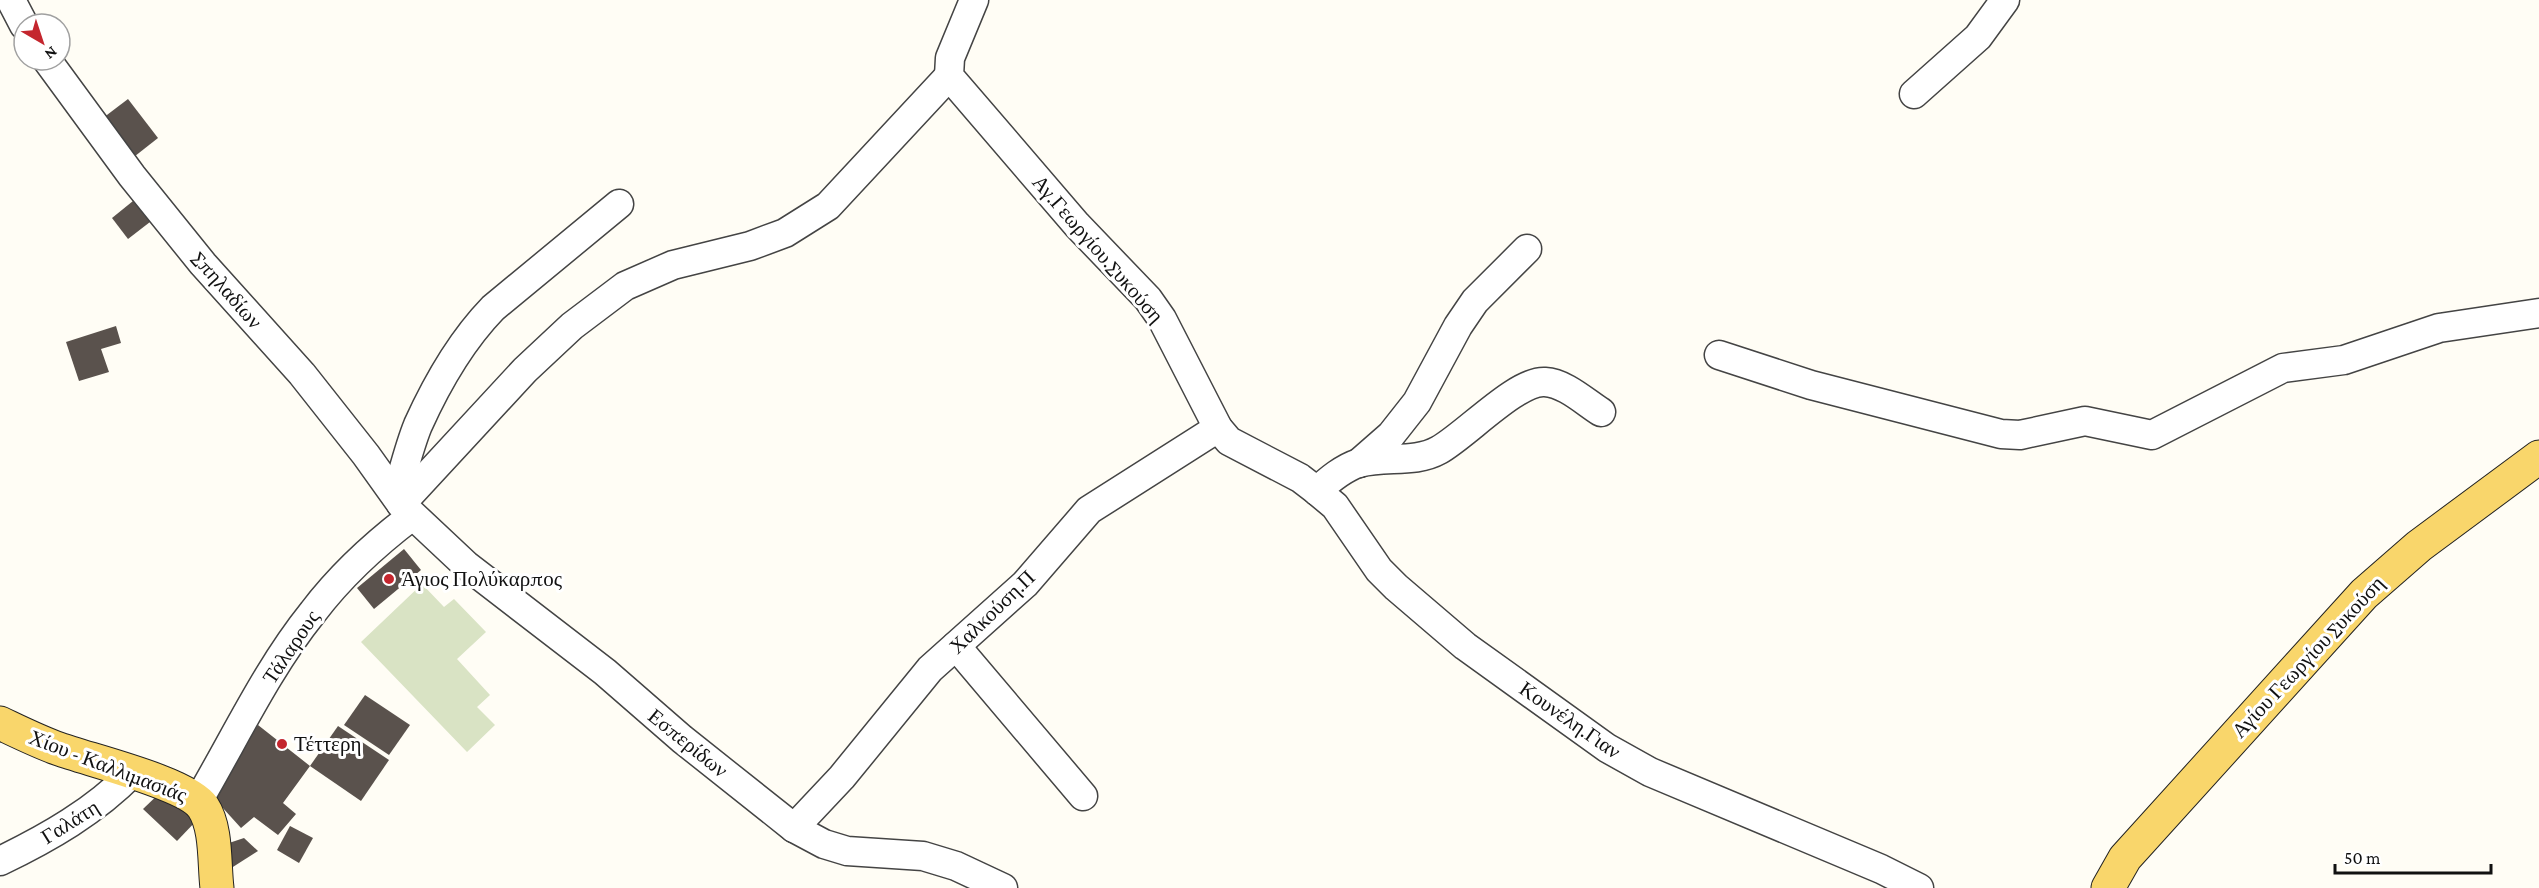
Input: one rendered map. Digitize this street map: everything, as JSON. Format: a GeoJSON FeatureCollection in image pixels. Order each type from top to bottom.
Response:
{"type":"FeatureCollection","features":[{"type":"Feature","properties":{"kind":"main road","name":"Αγίου Γεωργίου Συκούση"},"geometry":{"type":"LineString","coordinates":[[2108,888],[2125,858],[2364,594],[2420,546],[2539,457]]}},
{"type":"Feature","properties":{"kind":"main road","name":"Χίου - Καλλιμασιάς"},"geometry":{"type":"LineString","coordinates":[[0,723],[57,749],[132,773],[180,791],[198,801],[204,809],[211,828],[217,888]]}},
{"type":"Feature","properties":{"kind":"street"},"geometry":{"type":"LineString","coordinates":[[949,76],[950,58],[975,0]]}},
{"type":"Feature","properties":{"kind":"street"},"geometry":{"type":"LineString","coordinates":[[1914,94],[1978,37],[2005,0]]}},
{"type":"Feature","properties":{"kind":"street","name":"Σπηλαδίων"},"geometry":{"type":"LineString","coordinates":[[56,72],[132,176],[203,264],[302,374],[403,505]]}},
{"type":"Feature","properties":{"kind":"street","name":"Αγ.Γεωργίου.Συκούση"},"geometry":{"type":"LineString","coordinates":[[949,76],[1077,225],[1148,299],[1162,319],[1218,428],[1229,441],[1279,470]]}},
{"type":"Feature","properties":{"kind":"street","name":"Τάλαρους"},"geometry":{"type":"LineString","coordinates":[[198,801],[263,688],[314,610],[381,540],[403,505],[525,370],[572,326],[625,286],[673,266],[750,246],[785,232],[828,206],[949,76]]}},
{"type":"Feature","properties":{"kind":"street"},"geometry":{"type":"LineString","coordinates":[[403,505],[417,427],[456,354],[476,326],[493,308],[619,204]]}},
{"type":"Feature","properties":{"kind":"street"},"geometry":{"type":"LineString","coordinates":[[1359,463],[1390,435],[1417,402],[1458,326],[1475,301],[1527,249]]}},
{"type":"Feature","properties":{"kind":"street"},"geometry":{"type":"LineString","coordinates":[[1719,355],[1811,385],[2001,434],[2020,435],[2085,421],[2152,435],[2283,368],[2344,360],[2439,328],[2539,313]]}},
{"type":"Feature","properties":{"kind":"street"},"geometry":{"type":"LineString","coordinates":[[1317,490],[1345,469],[1359,463],[1418,458],[1439,450],[1521,388],[1544,381],[1559,385],[1601,412]]}},
{"type":"Feature","properties":{"kind":"street","name":"Χαλκούση.Π"},"geometry":{"type":"LineString","coordinates":[[794,828],[842,777],[930,669],[1025,584],[1089,510],[1218,428]]}},
{"type":"Feature","properties":{"kind":"street","name":"Κουνέλη.Γιαν"},"geometry":{"type":"LineString","coordinates":[[1279,470],[1300,478],[1335,507],[1379,570],[1465,646],[1607,748],[1659,776],[1881,869],[1919,888]]}},
{"type":"Feature","properties":{"kind":"street","name":"Εσπερίδων"},"geometry":{"type":"LineString","coordinates":[[403,505],[466,565],[596,665],[682,739],[794,828],[824,844],[847,851],[923,856],[956,866],[1003,888]]}},
{"type":"Feature","properties":{"kind":"street"},"geometry":{"type":"LineString","coordinates":[[956,646],[1083,795]]}},
{"type":"Feature","properties":{"kind":"street","name":"Γαλάτη"},"geometry":{"type":"LineString","coordinates":[[0,861],[32,846],[107,798],[132,773]]}},
{"type":"Feature","properties":{"kind":"green space"},"geometry":{"type":"Polygon","coordinates":[[[422,584],[444,607],[454,599],[486,632],[457,659],[490,695],[477,707],[495,725],[467,752],[361,642],[422,584]]]}},
{"type":"Feature","properties":{"kind":"building"},"geometry":{"type":"Polygon","coordinates":[[[128,99],[158,138],[130,160],[99,121],[128,99]]]}},
{"type":"Feature","properties":{"kind":"building"},"geometry":{"type":"Polygon","coordinates":[[[133,201],[150,222],[128,239],[112,218],[133,201]]]}},
{"type":"Feature","properties":{"kind":"building"},"geometry":{"type":"Polygon","coordinates":[[[116,326],[121,343],[101,349],[109,372],[79,381],[66,342],[116,326]]]}},
{"type":"Feature","properties":{"kind":"building","name":"Άγιος Πολύκαρπος"},"geometry":{"type":"Polygon","coordinates":[[[404,549],[421,570],[374,609],[357,588],[404,549]]]}},
{"type":"Feature","properties":{"kind":"building"},"geometry":{"type":"Polygon","coordinates":[[[365,695],[410,725],[389,755],[344,725],[365,695]]]}},
{"type":"Feature","properties":{"kind":"building"},"geometry":{"type":"Polygon","coordinates":[[[258,725],[310,766],[283,803],[296,814],[278,835],[254,817],[241,828],[212,796],[258,725]]]}},
{"type":"Feature","properties":{"kind":"building"},"geometry":{"type":"Polygon","coordinates":[[[338,726],[389,760],[361,801],[310,766],[338,726]]]}},
{"type":"Feature","properties":{"kind":"building"},"geometry":{"type":"Polygon","coordinates":[[[166,787],[198,819],[177,841],[143,809],[166,787]]]}},
{"type":"Feature","properties":{"kind":"building"},"geometry":{"type":"Polygon","coordinates":[[[290,826],[313,838],[299,863],[277,850],[290,826]]]}},
{"type":"Feature","properties":{"kind":"building"},"geometry":{"type":"Polygon","coordinates":[[[244,838],[258,851],[225,872],[217,847],[244,838]]]}},
{"type":"Feature","properties":{"kind":"place","name":"Άγιος Πολύκαρπος"},"geometry":{"type":"Point","coordinates":[389,579]}},
{"type":"Feature","properties":{"kind":"place","name":"Τέττερη"},"geometry":{"type":"Point","coordinates":[282,744]}}]}
